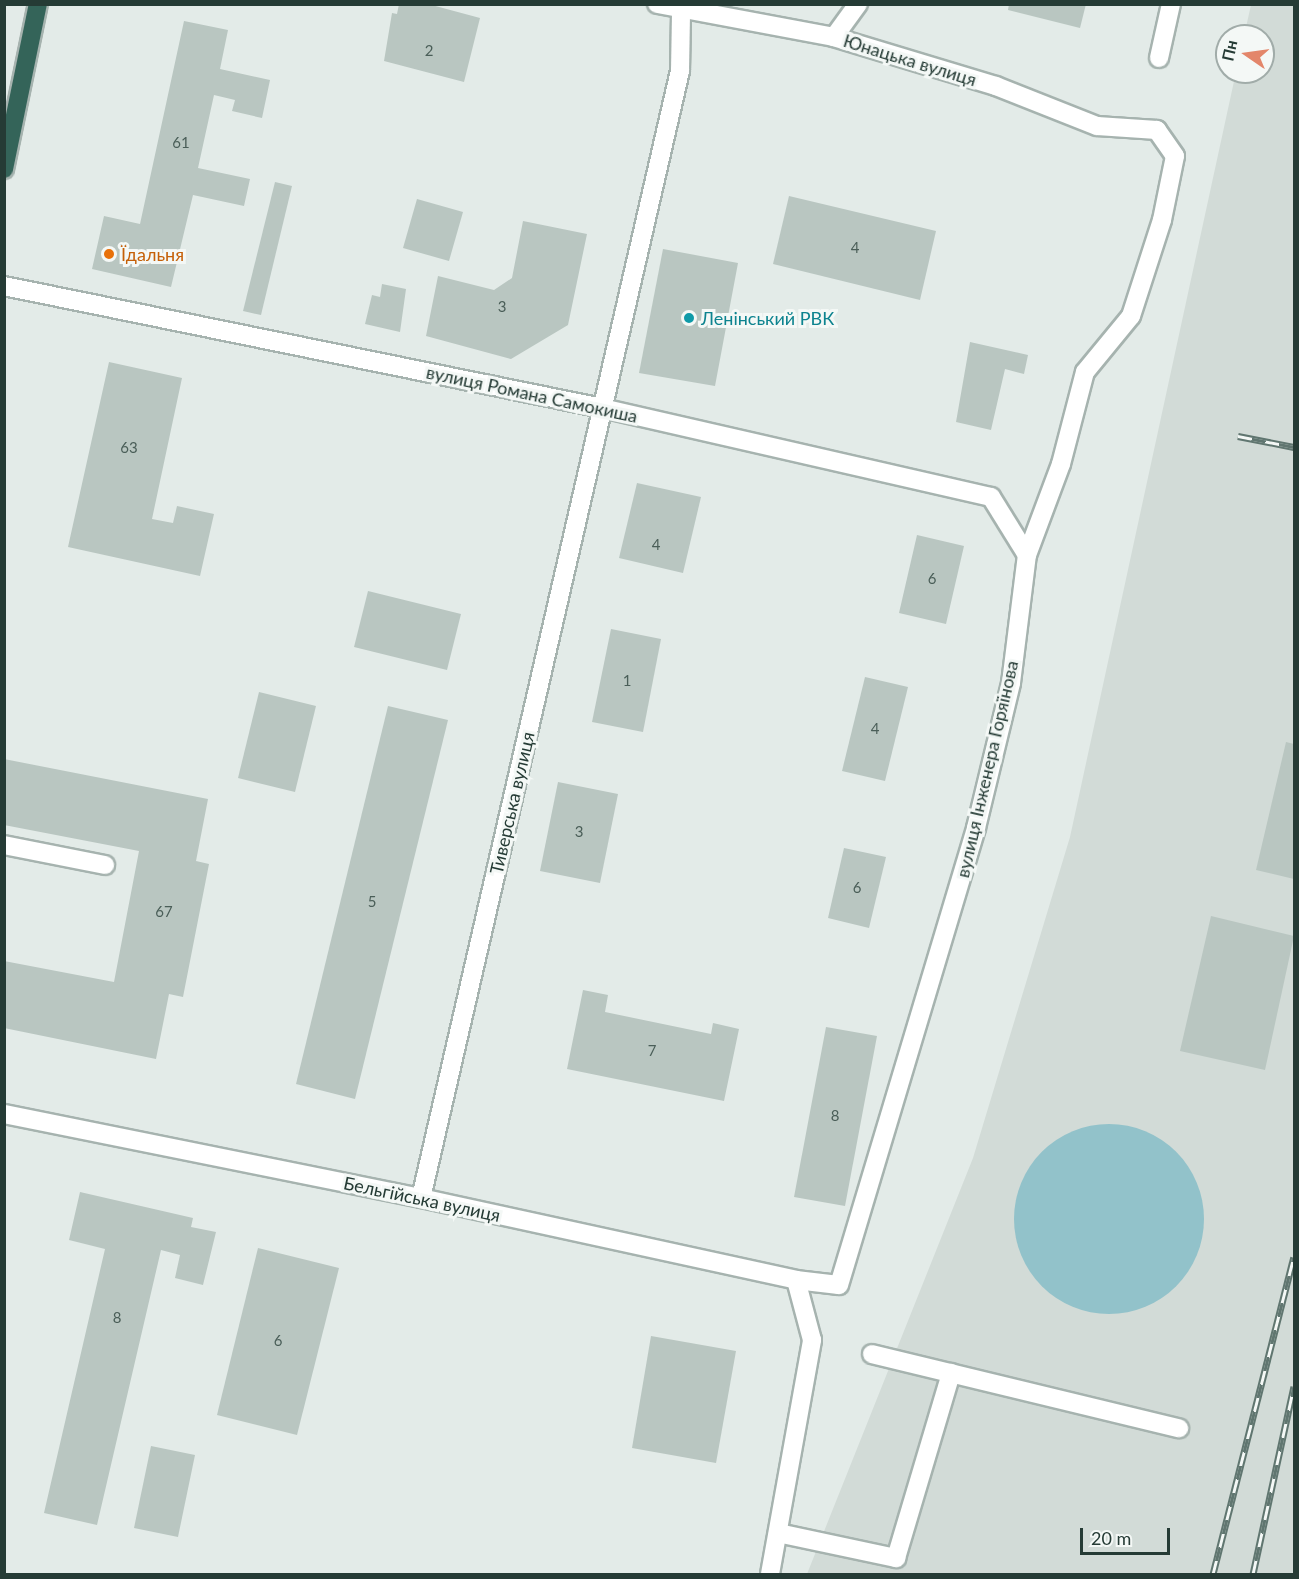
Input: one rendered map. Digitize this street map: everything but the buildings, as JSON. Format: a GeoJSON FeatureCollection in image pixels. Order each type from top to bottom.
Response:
{"type":"FeatureCollection","features":[{"type":"Feature","properties":{"kind":"highway"},"geometry":{"type":"LineString","coordinates":[[4,169],[38,4]]}},
{"type":"Feature","properties":{"kind":"street","name":"Юнацька вулиця"},"geometry":{"type":"LineString","coordinates":[[657,4],[681,11],[834,37],[996,86],[1097,126],[1157,130]]}},
{"type":"Feature","properties":{"kind":"street"},"geometry":{"type":"LineString","coordinates":[[834,37],[858,4]]}},
{"type":"Feature","properties":{"kind":"street"},"geometry":{"type":"LineString","coordinates":[[1159,58],[1171,4]]}},
{"type":"Feature","properties":{"kind":"street","name":"Тиверська вулиця"},"geometry":{"type":"LineString","coordinates":[[421,1198],[680,71],[681,11]]}},
{"type":"Feature","properties":{"kind":"street","name":"вулиця Інженера Горяїнова"},"geometry":{"type":"LineString","coordinates":[[839,1285],[976,828],[1011,683],[1027,555],[1061,465],[1085,372],[1131,316],[1162,220],[1174,156],[1157,130]]}},
{"type":"Feature","properties":{"kind":"street","name":"вулиця Романа Самокиша"},"geometry":{"type":"LineString","coordinates":[[4,286],[602,408],[991,497],[1027,555]]}},
{"type":"Feature","properties":{"kind":"street"},"geometry":{"type":"LineString","coordinates":[[4,844],[105,865]]}},
{"type":"Feature","properties":{"kind":"street","name":"Бельгійська вулиця"},"geometry":{"type":"LineString","coordinates":[[4,1114],[421,1198],[796,1280],[839,1285]]}},
{"type":"Feature","properties":{"kind":"street"},"geometry":{"type":"LineString","coordinates":[[770,1575],[812,1340],[796,1280]]}},
{"type":"Feature","properties":{"kind":"street"},"geometry":{"type":"LineString","coordinates":[[872,1354],[1179,1428]]}},
{"type":"Feature","properties":{"kind":"street"},"geometry":{"type":"LineString","coordinates":[[778,1533],[896,1558],[951,1373]]}},
{"type":"Feature","properties":{"kind":"shaded area"},"geometry":{"type":"Polygon","coordinates":[[[1251,5],[1294,5],[1294,1574],[807,1574],[973,1158],[1070,837],[1233,84],[1275,84],[1275,24],[1247,24],[1251,5]]]}},
{"type":"Feature","properties":{"kind":"water"},"geometry":{"type":"Polygon","coordinates":[[[1118,1124],[1128,1125],[1154,1135],[1170,1145],[1183,1158],[1197,1182],[1203,1200],[1203,1238],[1197,1256],[1183,1280],[1170,1293],[1146,1307],[1128,1313],[1100,1314],[1090,1313],[1064,1303],[1048,1293],[1035,1280],[1021,1256],[1015,1238],[1014,1210],[1015,1200],[1025,1174],[1035,1158],[1048,1145],[1072,1131],[1090,1125],[1118,1124]]]}},
{"type":"Feature","properties":{"kind":"railway"},"geometry":{"type":"LineString","coordinates":[[1238,436],[1294,447]]}},
{"type":"Feature","properties":{"kind":"railway"},"geometry":{"type":"LineString","coordinates":[[1213,1574],[1294,1257]]}},
{"type":"Feature","properties":{"kind":"railway"},"geometry":{"type":"LineString","coordinates":[[1253,1574],[1294,1386]]}},
{"type":"Feature","properties":{"kind":"place","name":"Їдальня"},"geometry":{"type":"Point","coordinates":[109,254]}},
{"type":"Feature","properties":{"kind":"place","name":"Ленінський РВК"},"geometry":{"type":"Point","coordinates":[689,318]}}]}
